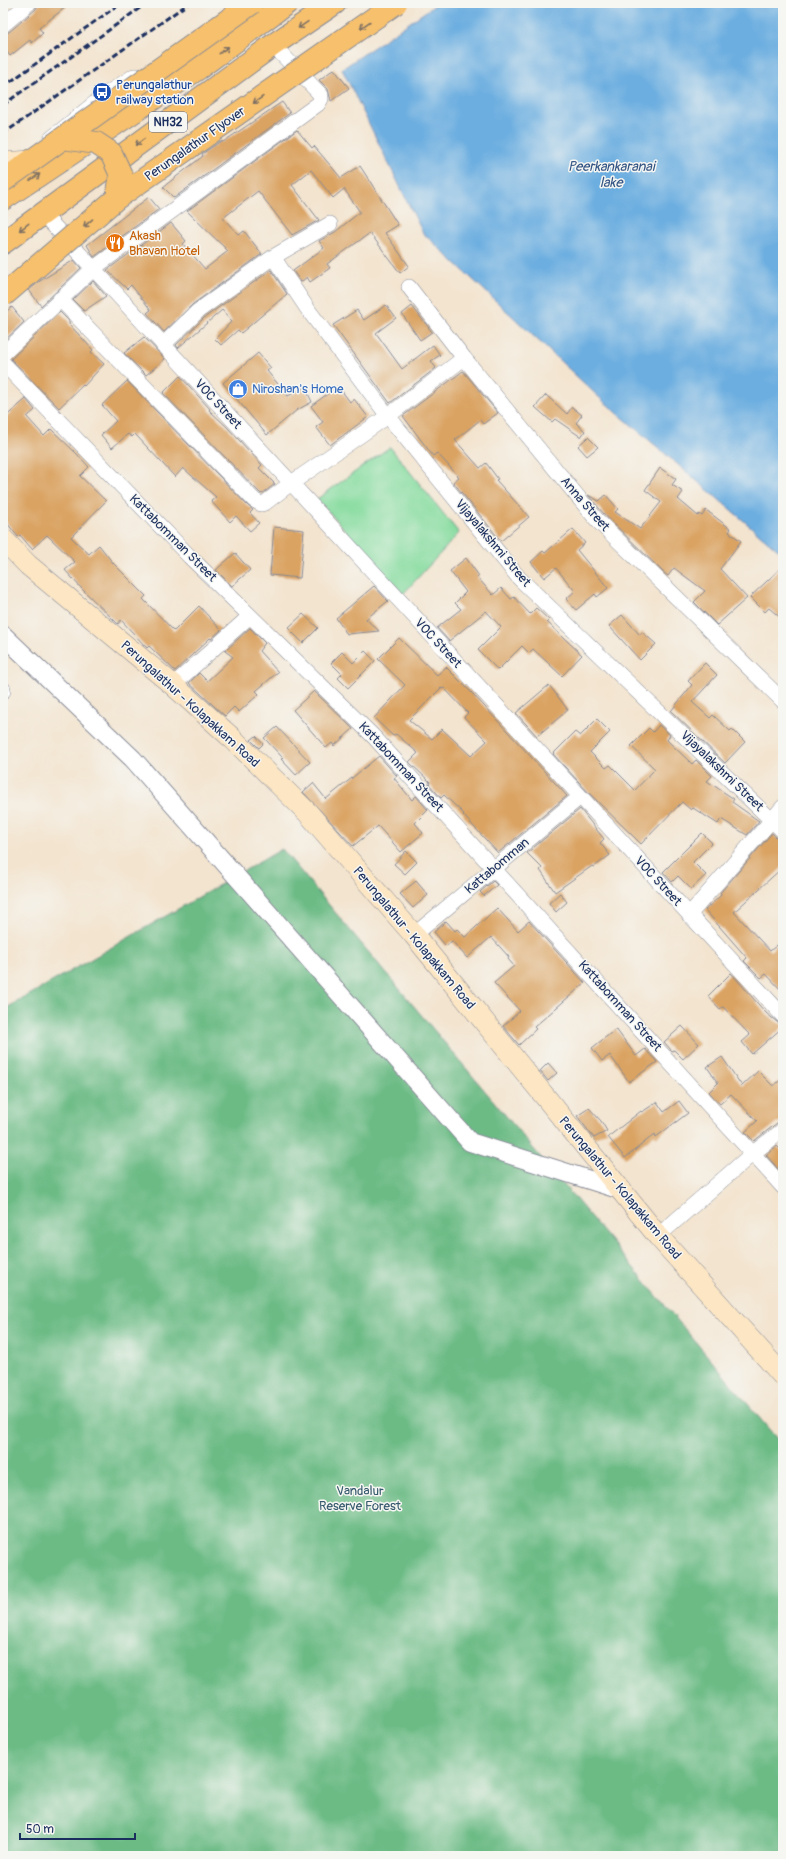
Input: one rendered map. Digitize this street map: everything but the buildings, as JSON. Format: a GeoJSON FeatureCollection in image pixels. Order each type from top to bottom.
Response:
{"type":"FeatureCollection","features":[{"type":"Feature","properties":{"kind":"highway"},"geometry":{"type":"LineString","coordinates":[[3,181],[53,139],[252,3]]}},
{"type":"Feature","properties":{"kind":"highway","name":"NH32"},"geometry":{"type":"LineString","coordinates":[[3,199],[287,3]]}},
{"type":"Feature","properties":{"kind":"highway","name":"NH32"},"geometry":{"type":"LineString","coordinates":[[3,243],[273,45],[335,3]]}},
{"type":"Feature","properties":{"kind":"highway","name":"Perungalathur Flyover"},"geometry":{"type":"LineString","coordinates":[[3,296],[117,198],[396,3]]}},
{"type":"Feature","properties":{"kind":"highway"},"geometry":{"type":"LineString","coordinates":[[53,139],[96,143],[112,153],[121,176],[117,198]]}},
{"type":"Feature","properties":{"kind":"main road"},"geometry":{"type":"LineString","coordinates":[[3,164],[13,164],[32,156]]}},
{"type":"Feature","properties":{"kind":"main road","name":"Perungalathur - Kolapakkam Road"},"geometry":{"type":"LineString","coordinates":[[3,539],[28,565],[173,685],[233,739],[308,813],[414,935],[658,1236],[783,1376]]}},
{"type":"Feature","properties":{"kind":"street"},"geometry":{"type":"LineString","coordinates":[[3,24],[29,3]]}},
{"type":"Feature","properties":{"kind":"street"},"geometry":{"type":"LineString","coordinates":[[3,354],[94,268],[318,104],[321,99],[321,95],[273,45]]}},
{"type":"Feature","properties":{"kind":"street","name":"VOC Street"},"geometry":{"type":"LineString","coordinates":[[42,213],[94,268],[290,484],[783,1016]]}},
{"type":"Feature","properties":{"kind":"street"},"geometry":{"type":"LineString","coordinates":[[163,345],[198,311],[274,257],[330,224]]}},
{"type":"Feature","properties":{"kind":"street","name":"Vijayalakshmi Street"},"geometry":{"type":"LineString","coordinates":[[274,257],[309,311],[388,416],[519,578],[783,831]]}},
{"type":"Feature","properties":{"kind":"street","name":"Anna Street"},"geometry":{"type":"LineString","coordinates":[[409,287],[464,358],[597,520],[783,702]]}},
{"type":"Feature","properties":{"kind":"street"},"geometry":{"type":"LineString","coordinates":[[60,299],[254,500],[261,504],[265,503],[388,416],[464,358]]}},
{"type":"Feature","properties":{"kind":"street","name":"Kattabomman Street"},"geometry":{"type":"LineString","coordinates":[[3,363],[190,557],[374,737],[713,1108],[752,1154],[783,1187]]}},
{"type":"Feature","properties":{"kind":"street"},"geometry":{"type":"LineString","coordinates":[[173,685],[250,616]]}},
{"type":"Feature","properties":{"kind":"street"},"geometry":{"type":"LineString","coordinates":[[3,635],[133,758],[470,1142],[621,1190]]}},
{"type":"Feature","properties":{"kind":"street","name":"Kattabomman"},"geometry":{"type":"LineString","coordinates":[[414,935],[580,797]]}},
{"type":"Feature","properties":{"kind":"street"},"geometry":{"type":"LineString","coordinates":[[689,915],[783,807]]}},
{"type":"Feature","properties":{"kind":"street"},"geometry":{"type":"LineString","coordinates":[[658,1236],[752,1154],[783,1130]]}},
{"type":"Feature","properties":{"kind":"lane"},"geometry":{"type":"LineString","coordinates":[[53,139],[102,92],[133,72],[170,70]]}},
{"type":"Feature","properties":{"kind":"lane"},"geometry":{"type":"LineString","coordinates":[[3,190],[32,156]]}},
{"type":"Feature","properties":{"kind":"green space"},"geometry":{"type":"Polygon","coordinates":[[[390,447],[459,533],[403,594],[317,499],[390,447]]]}},
{"type":"Feature","properties":{"kind":"green space","name":"Vandalur Reserve Forest"},"geometry":{"type":"Polygon","coordinates":[[[282,849],[783,1446],[783,1856],[3,1856],[3,1010],[282,849]]]}},
{"type":"Feature","properties":{"kind":"water","name":"Peerkankaranai lake"},"geometry":{"type":"Polygon","coordinates":[[[438,3],[783,3],[783,548],[778,550],[601,399],[423,233],[342,69],[438,3]]]}},
{"type":"Feature","properties":{"kind":"railway"},"geometry":{"type":"LineString","coordinates":[[3,87],[121,3]]}},
{"type":"Feature","properties":{"kind":"railway"},"geometry":{"type":"LineString","coordinates":[[3,105],[147,3]]}},
{"type":"Feature","properties":{"kind":"railway"},"geometry":{"type":"LineString","coordinates":[[3,134],[189,3]]}},
{"type":"Feature","properties":{"kind":"place","name":"Perungalathur railway station"},"geometry":{"type":"Point","coordinates":[102,92]}},
{"type":"Feature","properties":{"kind":"place","name":"Akash Bhavan Hotel"},"geometry":{"type":"Point","coordinates":[115,243]}},
{"type":"Feature","properties":{"kind":"place","name":"Niroshan's Home"},"geometry":{"type":"Point","coordinates":[238,389]}}]}
